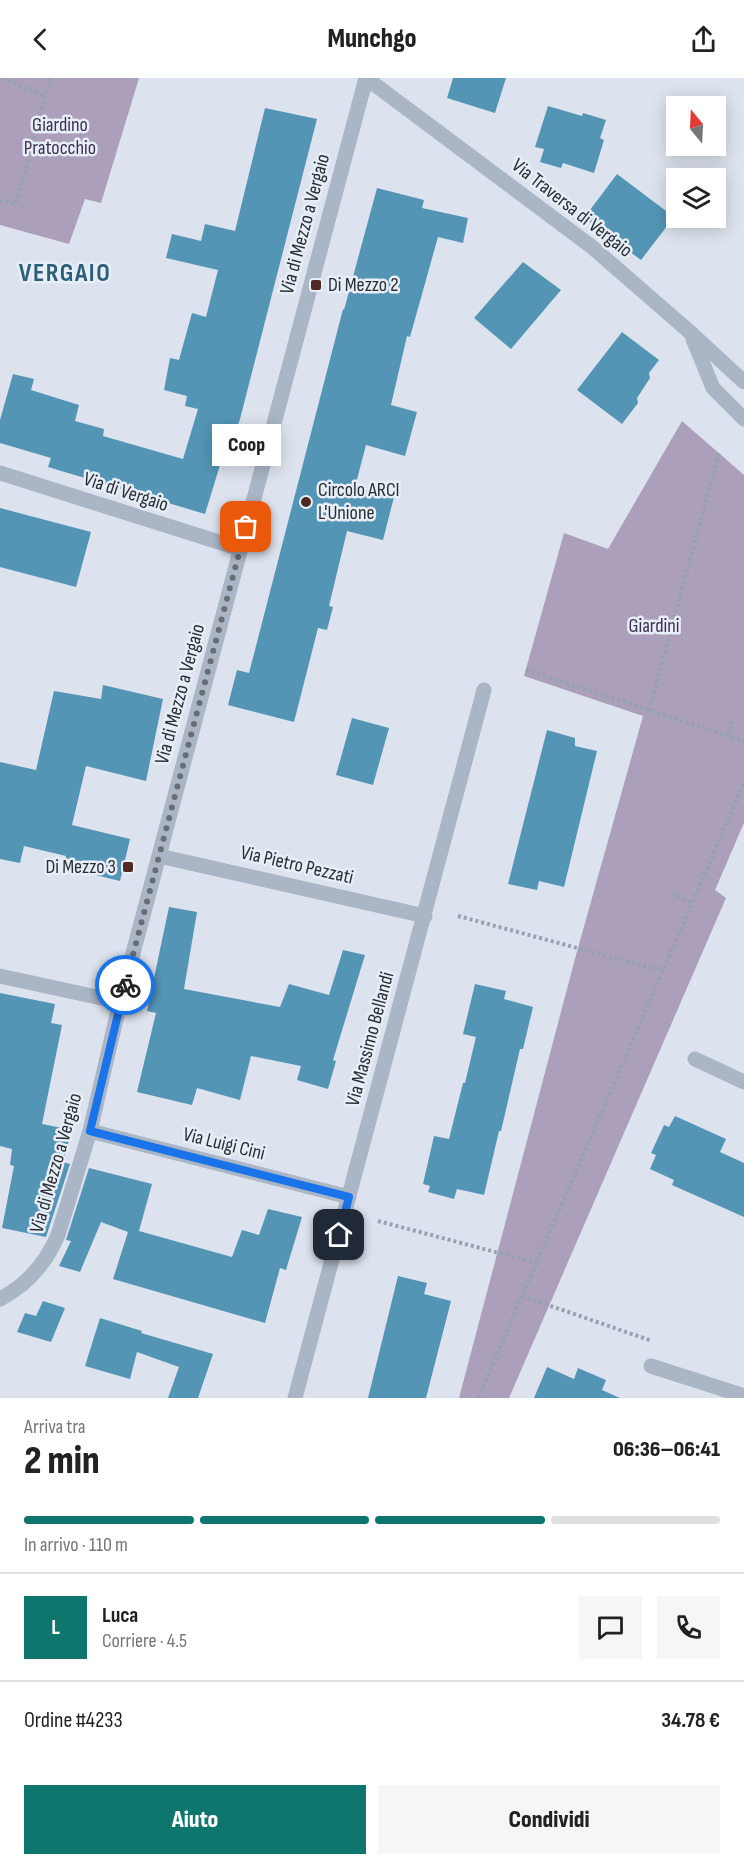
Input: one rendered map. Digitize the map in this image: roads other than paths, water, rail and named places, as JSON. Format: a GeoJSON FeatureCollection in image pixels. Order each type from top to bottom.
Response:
{"type":"FeatureCollection","features":[{"type":"Feature","properties":{"kind":"street","name":"Via Traversa di Vergaio"},"geometry":{"type":"LineString","coordinates":[[366,78],[592,247],[744,382]]}},
{"type":"Feature","properties":{"kind":"street","name":"Via di Mezzo a Vergaio"},"geometry":{"type":"LineString","coordinates":[[0,1299],[28,1280],[51,1251],[90,1131],[120,1002],[366,78]]}},
{"type":"Feature","properties":{"kind":"street"},"geometry":{"type":"LineString","coordinates":[[691,333],[713,388],[744,419]]}},
{"type":"Feature","properties":{"kind":"street","name":"Via di Vergaio"},"geometry":{"type":"LineString","coordinates":[[0,473],[241,549]]}},
{"type":"Feature","properties":{"kind":"street","name":"Via Massimo Bellandi"},"geometry":{"type":"LineString","coordinates":[[295,1398],[425,916],[483,690]]}},
{"type":"Feature","properties":{"kind":"street","name":"Via Pietro Pezzati"},"geometry":{"type":"LineString","coordinates":[[159,856],[425,916]]}},
{"type":"Feature","properties":{"kind":"street"},"geometry":{"type":"LineString","coordinates":[[0,976],[120,1002]]}},
{"type":"Feature","properties":{"kind":"street"},"geometry":{"type":"LineString","coordinates":[[695,1059],[744,1082]]}},
{"type":"Feature","properties":{"kind":"street","name":"Via Luigi Cini"},"geometry":{"type":"LineString","coordinates":[[90,1131],[349,1197]]}},
{"type":"Feature","properties":{"kind":"street"},"geometry":{"type":"LineString","coordinates":[[651,1366],[744,1396]]}},
{"type":"Feature","properties":{"kind":"place","name":"Di Mezzo 2"},"geometry":{"type":"Point","coordinates":[316,285]}},
{"type":"Feature","properties":{"kind":"place","name":"Circolo ARCI L'Unione"},"geometry":{"type":"Point","coordinates":[306,502]}},
{"type":"Feature","properties":{"kind":"place","name":"Coop"},"geometry":{"type":"Point","coordinates":[246,527]}},
{"type":"Feature","properties":{"kind":"place","name":"Di Mezzo 3"},"geometry":{"type":"Point","coordinates":[128,867]}},
{"type":"Feature","properties":{"kind":"district","name":"VERGAIO"},"geometry":{"type":"Point","coordinates":[65,273]}},
{"type":"Feature","properties":{"kind":"park label","name":"Giardino Pratocchio"},"geometry":{"type":"Point","coordinates":[60,136]}},
{"type":"Feature","properties":{"kind":"park label","name":"Giardini"},"geometry":{"type":"Point","coordinates":[654,626]}}]}
